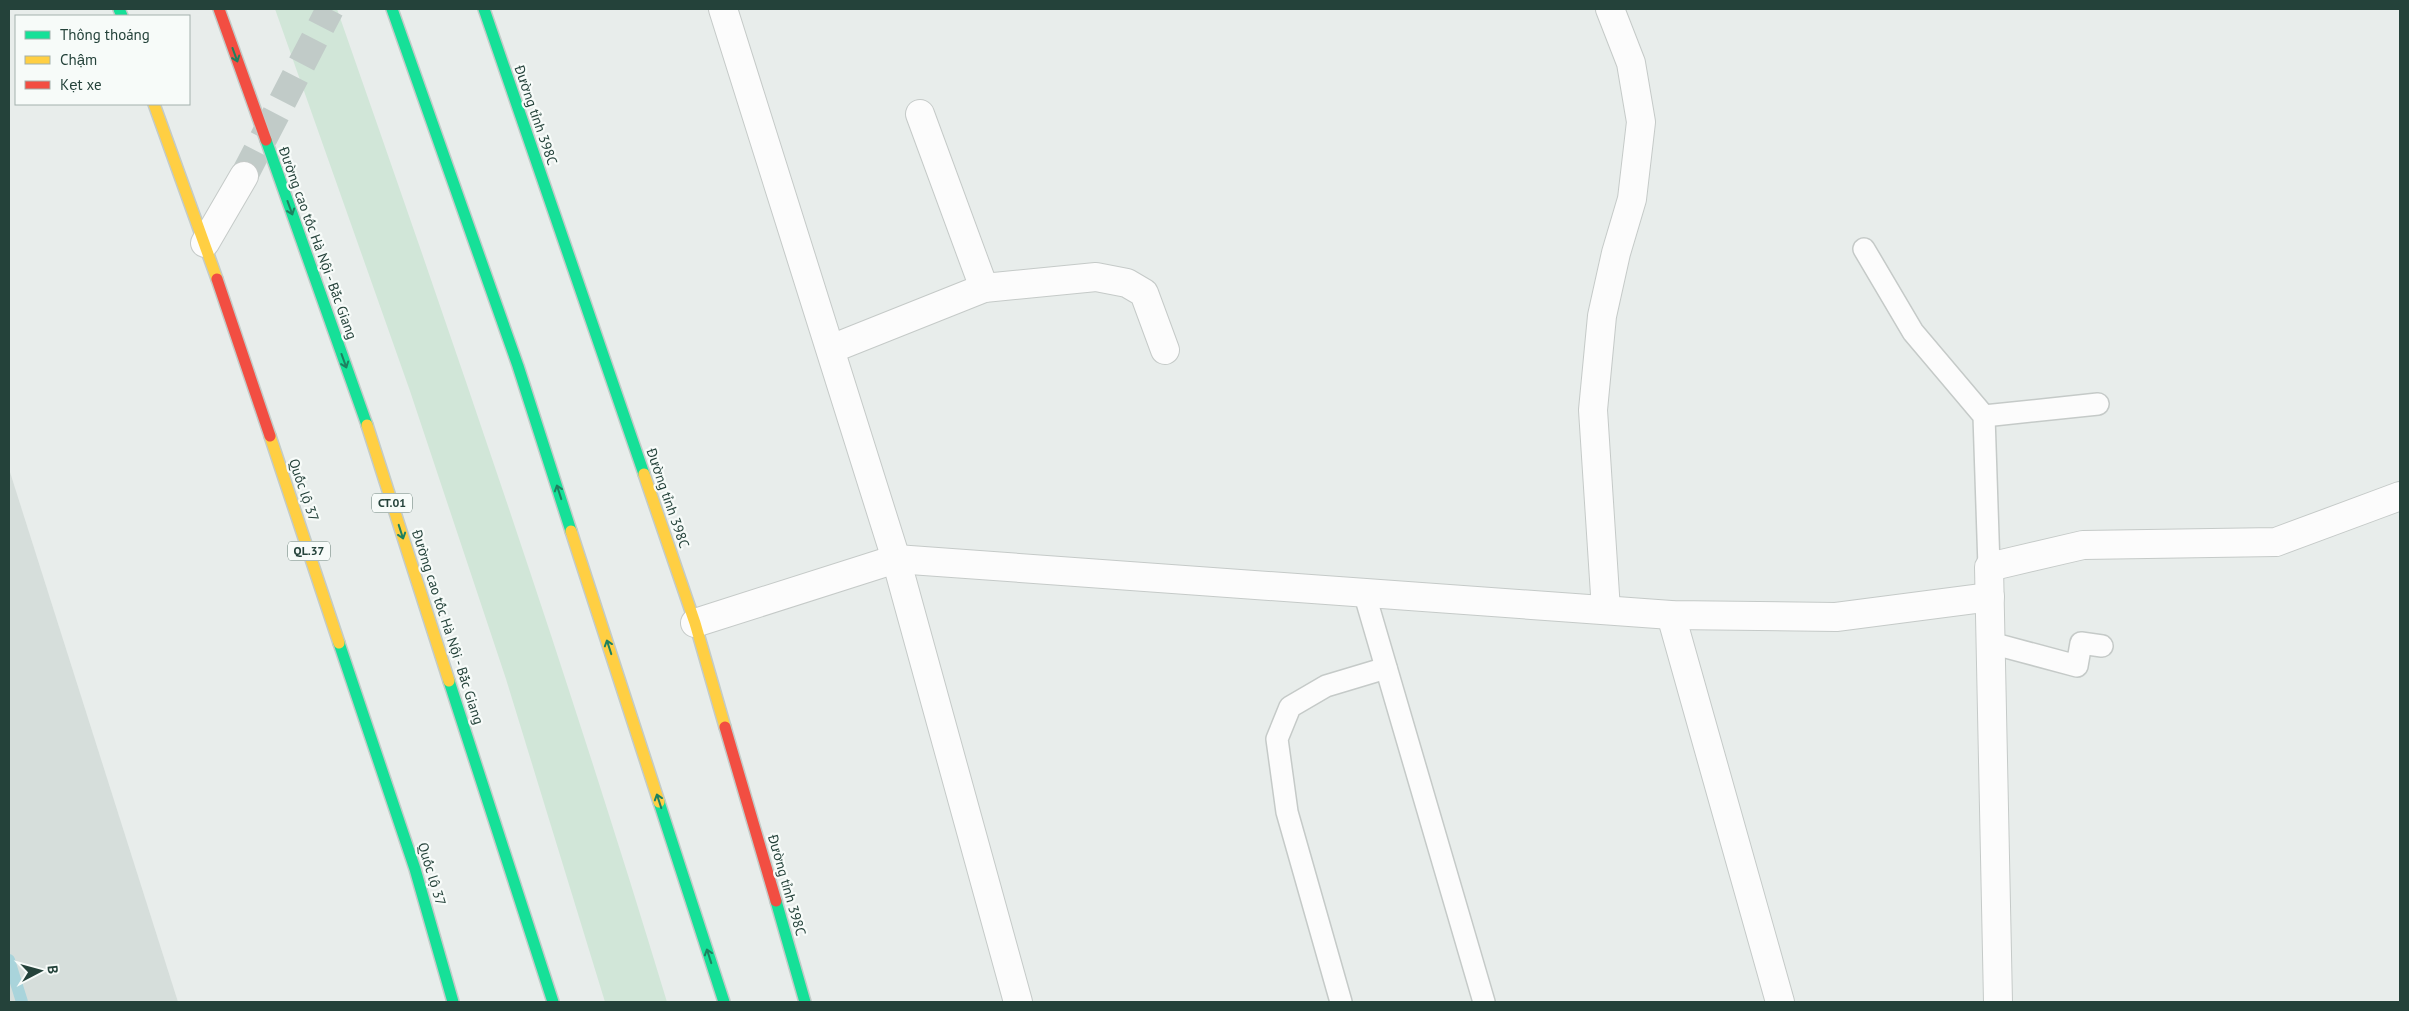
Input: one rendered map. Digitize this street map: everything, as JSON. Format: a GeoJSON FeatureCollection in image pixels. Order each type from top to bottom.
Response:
{"type":"FeatureCollection","features":[{"type":"Feature","properties":{"kind":"main road","name":"Đường cao tốc Hà Nội - Bắc Giang"},"geometry":{"type":"LineString","coordinates":[[219,9],[366,422],[553,1002]]}},
{"type":"Feature","properties":{"kind":"main road"},"geometry":{"type":"LineString","coordinates":[[392,9],[518,366],[724,1002]]}},
{"type":"Feature","properties":{"kind":"main road","name":"Đường tỉnh 398C"},"geometry":{"type":"LineString","coordinates":[[484,9],[695,623],[805,1002]]}},
{"type":"Feature","properties":{"kind":"main road","name":"Quốc lộ 37"},"geometry":{"type":"LineString","coordinates":[[154,105],[205,243],[415,869],[453,1002]]}},
{"type":"Feature","properties":{"kind":"street"},"geometry":{"type":"LineString","coordinates":[[723,9],[896,559],[1018,1002]]}},
{"type":"Feature","properties":{"kind":"street"},"geometry":{"type":"LineString","coordinates":[[1606,610],[1593,410],[1602,316],[1616,253],[1632,199],[1641,122],[1631,63],[1610,9]]}},
{"type":"Feature","properties":{"kind":"street"},"geometry":{"type":"LineString","coordinates":[[920,114],[984,288]]}},
{"type":"Feature","properties":{"kind":"street"},"geometry":{"type":"LineString","coordinates":[[205,243],[244,176]]}},
{"type":"Feature","properties":{"kind":"street"},"geometry":{"type":"LineString","coordinates":[[831,349],[984,288],[1096,278],[1127,283],[1144,293],[1165,350]]}},
{"type":"Feature","properties":{"kind":"street"},"geometry":{"type":"LineString","coordinates":[[1998,1002],[1989,567],[2083,545],[2276,542],[2400,496]]}},
{"type":"Feature","properties":{"kind":"street"},"geometry":{"type":"LineString","coordinates":[[695,623],[896,559],[1671,615],[1836,616],[1990,596]]}},
{"type":"Feature","properties":{"kind":"street"},"geometry":{"type":"LineString","coordinates":[[1671,615],[1780,1002]]}},
{"type":"Feature","properties":{"kind":"lane"},"geometry":{"type":"LineString","coordinates":[[1864,249],[1913,332],[1984,416],[1989,567]]}},
{"type":"Feature","properties":{"kind":"lane"},"geometry":{"type":"LineString","coordinates":[[1984,416],[2098,404]]}},
{"type":"Feature","properties":{"kind":"lane"},"geometry":{"type":"LineString","coordinates":[[1364,592],[1484,1002]]}},
{"type":"Feature","properties":{"kind":"lane"},"geometry":{"type":"LineString","coordinates":[[1991,643],[2077,666],[2081,643],[2102,646]]}},
{"type":"Feature","properties":{"kind":"lane"},"geometry":{"type":"LineString","coordinates":[[1342,1002],[1286,812],[1277,739],[1290,707],[1326,686],[1386,668]]}},
{"type":"Feature","properties":{"kind":"shaded area"},"geometry":{"type":"Polygon","coordinates":[[[9,469],[178,1002],[9,1002],[9,469]]]}},
{"type":"Feature","properties":{"kind":"green space"},"geometry":{"type":"Polygon","coordinates":[[[275,9],[337,9],[549,628],[667,1002],[605,1002],[506,679],[410,391],[275,9]]]}},
{"type":"Feature","properties":{"kind":"waterway"},"geometry":{"type":"LineString","coordinates":[[9,960],[22,1002]]}},
{"type":"Feature","properties":{"kind":"tunnel"},"geometry":{"type":"LineString","coordinates":[[244,176],[330,9]]}},
{"type":"Feature","properties":{"kind":"traffic: fast"},"geometry":{"type":"LineString","coordinates":[[119,9],[122,15]]}},
{"type":"Feature","properties":{"kind":"traffic: fast"},"geometry":{"type":"LineString","coordinates":[[392,9],[518,366],[571,531]]}},
{"type":"Feature","properties":{"kind":"traffic: fast"},"geometry":{"type":"LineString","coordinates":[[484,9],[644,474]]}},
{"type":"Feature","properties":{"kind":"traffic: fast"},"geometry":{"type":"LineString","coordinates":[[266,140],[367,425]]}},
{"type":"Feature","properties":{"kind":"traffic: fast"},"geometry":{"type":"LineString","coordinates":[[339,643],[415,869],[453,1002]]}},
{"type":"Feature","properties":{"kind":"traffic: fast"},"geometry":{"type":"LineString","coordinates":[[449,681],[553,1002]]}},
{"type":"Feature","properties":{"kind":"traffic: fast"},"geometry":{"type":"LineString","coordinates":[[659,802],[724,1002]]}},
{"type":"Feature","properties":{"kind":"traffic: fast"},"geometry":{"type":"LineString","coordinates":[[776,901],[805,1002]]}},
{"type":"Feature","properties":{"kind":"traffic: slow"},"geometry":{"type":"LineString","coordinates":[[154,105],[217,279]]}},
{"type":"Feature","properties":{"kind":"traffic: slow"},"geometry":{"type":"LineString","coordinates":[[367,425],[449,681]]}},
{"type":"Feature","properties":{"kind":"traffic: slow"},"geometry":{"type":"LineString","coordinates":[[270,436],[339,643]]}},
{"type":"Feature","properties":{"kind":"traffic: slow"},"geometry":{"type":"LineString","coordinates":[[644,474],[695,623],[725,727]]}},
{"type":"Feature","properties":{"kind":"traffic: slow"},"geometry":{"type":"LineString","coordinates":[[571,531],[659,802]]}},
{"type":"Feature","properties":{"kind":"traffic: jam"},"geometry":{"type":"LineString","coordinates":[[219,9],[266,140]]}},
{"type":"Feature","properties":{"kind":"traffic: jam"},"geometry":{"type":"LineString","coordinates":[[217,279],[270,436]]}},
{"type":"Feature","properties":{"kind":"traffic: jam"},"geometry":{"type":"LineString","coordinates":[[725,727],[776,901]]}}]}
